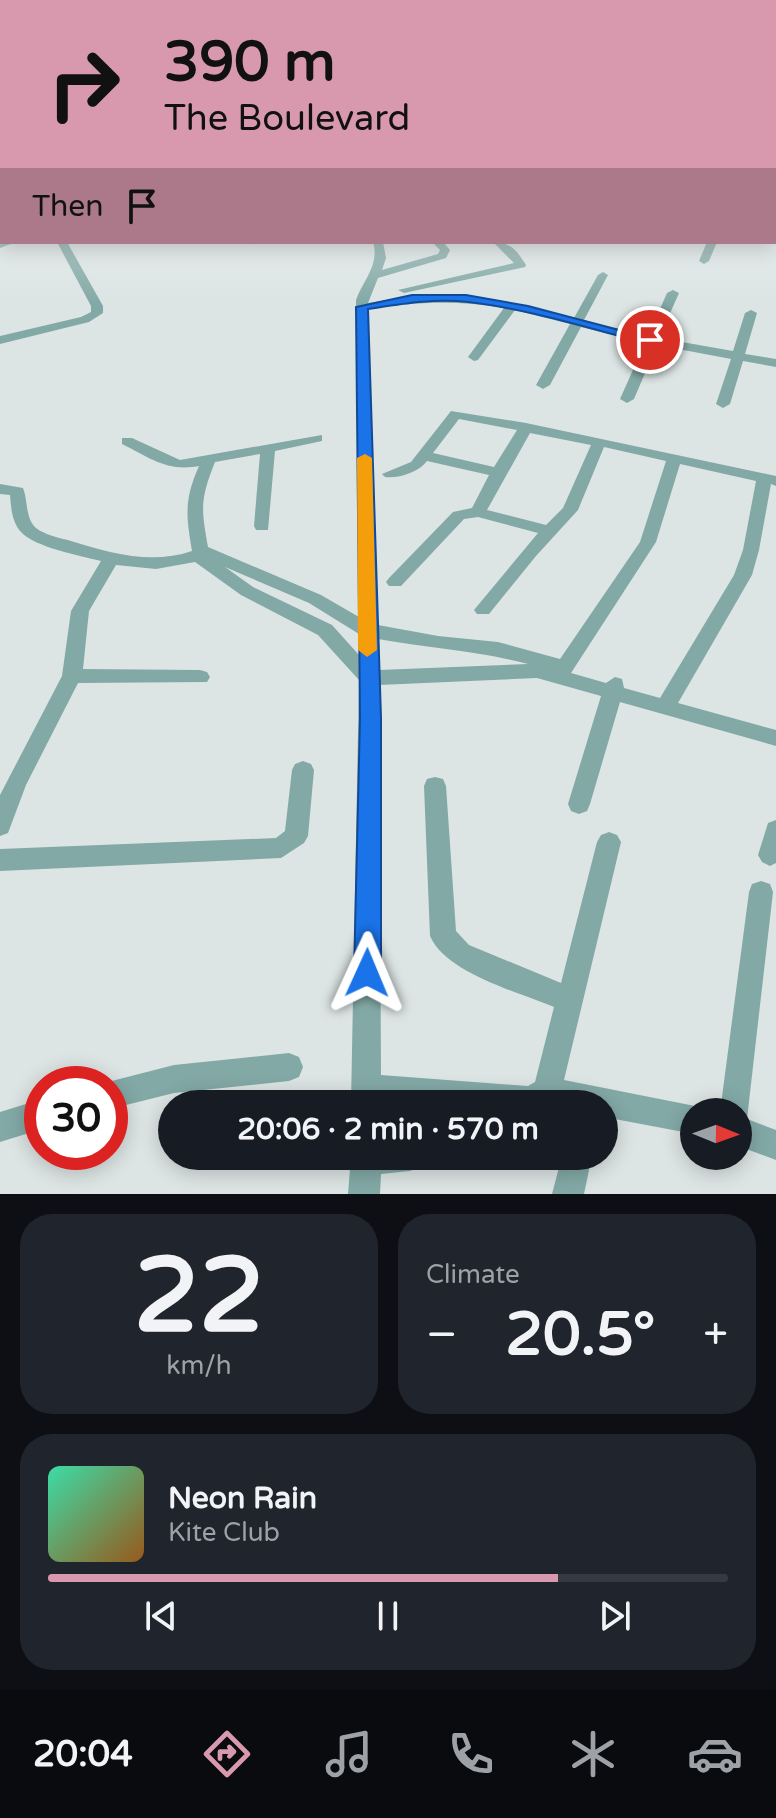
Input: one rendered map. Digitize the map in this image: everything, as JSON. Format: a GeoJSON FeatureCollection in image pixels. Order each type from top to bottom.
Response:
{"type":"FeatureCollection","features":[{"type":"Feature","properties":{"kind":"street"},"geometry":{"type":"LineString","coordinates":[[0,340],[85,320],[97,313],[97,306],[63,244]]}},
{"type":"Feature","properties":{"kind":"street"},"geometry":{"type":"LineString","coordinates":[[366,1090],[369,678],[363,307],[381,257],[378,244]]}},
{"type":"Feature","properties":{"kind":"street"},"geometry":{"type":"LineString","coordinates":[[375,275],[442,256],[445,250],[439,244]]}},
{"type":"Feature","properties":{"kind":"street"},"geometry":{"type":"LineString","coordinates":[[488,244],[502,254],[513,255]]}},
{"type":"Feature","properties":{"kind":"street"},"geometry":{"type":"LineString","coordinates":[[363,307],[519,267],[521,263],[501,244]]}},
{"type":"Feature","properties":{"kind":"street"},"geometry":{"type":"LineString","coordinates":[[704,261],[711,244]]}},
{"type":"Feature","properties":{"kind":"street"},"geometry":{"type":"LineString","coordinates":[[543,385],[603,275]]}},
{"type":"Feature","properties":{"kind":"street"},"geometry":{"type":"LineString","coordinates":[[627,399],[673,293]]}},
{"type":"Feature","properties":{"kind":"street"},"geometry":{"type":"LineString","coordinates":[[363,307],[466,298],[512,306],[650,340],[776,363]]}},
{"type":"Feature","properties":{"kind":"street"},"geometry":{"type":"LineString","coordinates":[[474,357],[512,306]]}},
{"type":"Feature","properties":{"kind":"street"},"geometry":{"type":"LineString","coordinates":[[723,404],[751,313]]}},
{"type":"Feature","properties":{"kind":"street"},"geometry":{"type":"LineString","coordinates":[[390,474],[411,468],[425,456],[456,414],[770,480],[743,575],[669,700]]}},
{"type":"Feature","properties":{"kind":"street"},"geometry":{"type":"LineString","coordinates":[[478,512],[526,427]]}},
{"type":"Feature","properties":{"kind":"street"},"geometry":{"type":"LineString","coordinates":[[127,441],[174,464],[317,438]]}},
{"type":"Feature","properties":{"kind":"street"},"geometry":{"type":"LineString","coordinates":[[483,610],[570,510],[599,442]]}},
{"type":"Feature","properties":{"kind":"street"},"geometry":{"type":"LineString","coordinates":[[262,526],[268,449]]}},
{"type":"Feature","properties":{"kind":"street"},"geometry":{"type":"LineString","coordinates":[[425,456],[498,472]]}},
{"type":"Feature","properties":{"kind":"street"},"geometry":{"type":"LineString","coordinates":[[562,671],[648,542],[674,459]]}},
{"type":"Feature","properties":{"kind":"street"},"geometry":{"type":"LineString","coordinates":[[209,460],[193,500],[193,519],[202,552],[237,585],[312,623],[340,643],[369,678]]}},
{"type":"Feature","properties":{"kind":"street"},"geometry":{"type":"LineString","coordinates":[[0,489],[17,491],[21,518],[28,530],[110,561],[146,564],[202,552],[278,581],[367,630],[438,643],[498,649],[776,738]]}},
{"type":"Feature","properties":{"kind":"street"},"geometry":{"type":"LineString","coordinates":[[395,582],[453,518],[465,513],[478,512],[549,531]]}},
{"type":"Feature","properties":{"kind":"street"},"geometry":{"type":"LineString","coordinates":[[1,817],[72,676],[80,611],[110,561]]}},
{"type":"Feature","properties":{"kind":"street"},"geometry":{"type":"LineString","coordinates":[[237,585],[253,573]]}},
{"type":"Feature","properties":{"kind":"street"},"geometry":{"type":"LineString","coordinates":[[312,623],[329,607]]}},
{"type":"Feature","properties":{"kind":"street"},"geometry":{"type":"LineString","coordinates":[[369,678],[562,671]]}},
{"type":"Feature","properties":{"kind":"street"},"geometry":{"type":"LineString","coordinates":[[72,676],[200,677]]}},
{"type":"Feature","properties":{"kind":"street"},"geometry":{"type":"LineString","coordinates":[[613,688],[776,728]]}},
{"type":"Feature","properties":{"kind":"street"},"geometry":{"type":"LineString","coordinates":[[579,804],[613,688]]}},
{"type":"Feature","properties":{"kind":"street"},"geometry":{"type":"LineString","coordinates":[[0,860],[281,848],[296,836],[303,770]]}},
{"type":"Feature","properties":{"kind":"street"},"geometry":{"type":"LineString","coordinates":[[435,786],[443,936],[460,954],[570,1000]]}},
{"type":"Feature","properties":{"kind":"street"},"geometry":{"type":"LineString","coordinates":[[770,855],[776,830]]}},
{"type":"Feature","properties":{"kind":"street"},"geometry":{"type":"LineString","coordinates":[[539,1090],[570,1000],[609,842]]}},
{"type":"Feature","properties":{"kind":"street"},"geometry":{"type":"LineString","coordinates":[[737,1098],[761,892]]}},
{"type":"Feature","properties":{"kind":"street"},"geometry":{"type":"LineString","coordinates":[[128,1090],[174,1079],[289,1067]]}},
{"type":"Feature","properties":{"kind":"street"},"geometry":{"type":"LineString","coordinates":[[618,1105],[680,1116]]}},
{"type":"Feature","properties":{"kind":"street"},"geometry":{"type":"LineString","coordinates":[[0,1127],[24,1120]]}},
{"type":"Feature","properties":{"kind":"street"},"geometry":{"type":"LineString","coordinates":[[752,1136],[776,1145]]}},
{"type":"Feature","properties":{"kind":"street"},"geometry":{"type":"LineString","coordinates":[[364,1194],[365,1170]]}},
{"type":"Feature","properties":{"kind":"street"},"geometry":{"type":"LineString","coordinates":[[568,1194],[574,1170]]}},
{"type":"Feature","properties":{"kind":"slow traffic"},"geometry":{"type":"LineString","coordinates":[[365,458],[367,650]]}},
{"type":"Feature","properties":{"kind":"route"},"geometry":{"type":"LineString","coordinates":[[367,973],[370,718],[362,307],[412,299],[466,298],[528,309],[650,340]]}}]}
